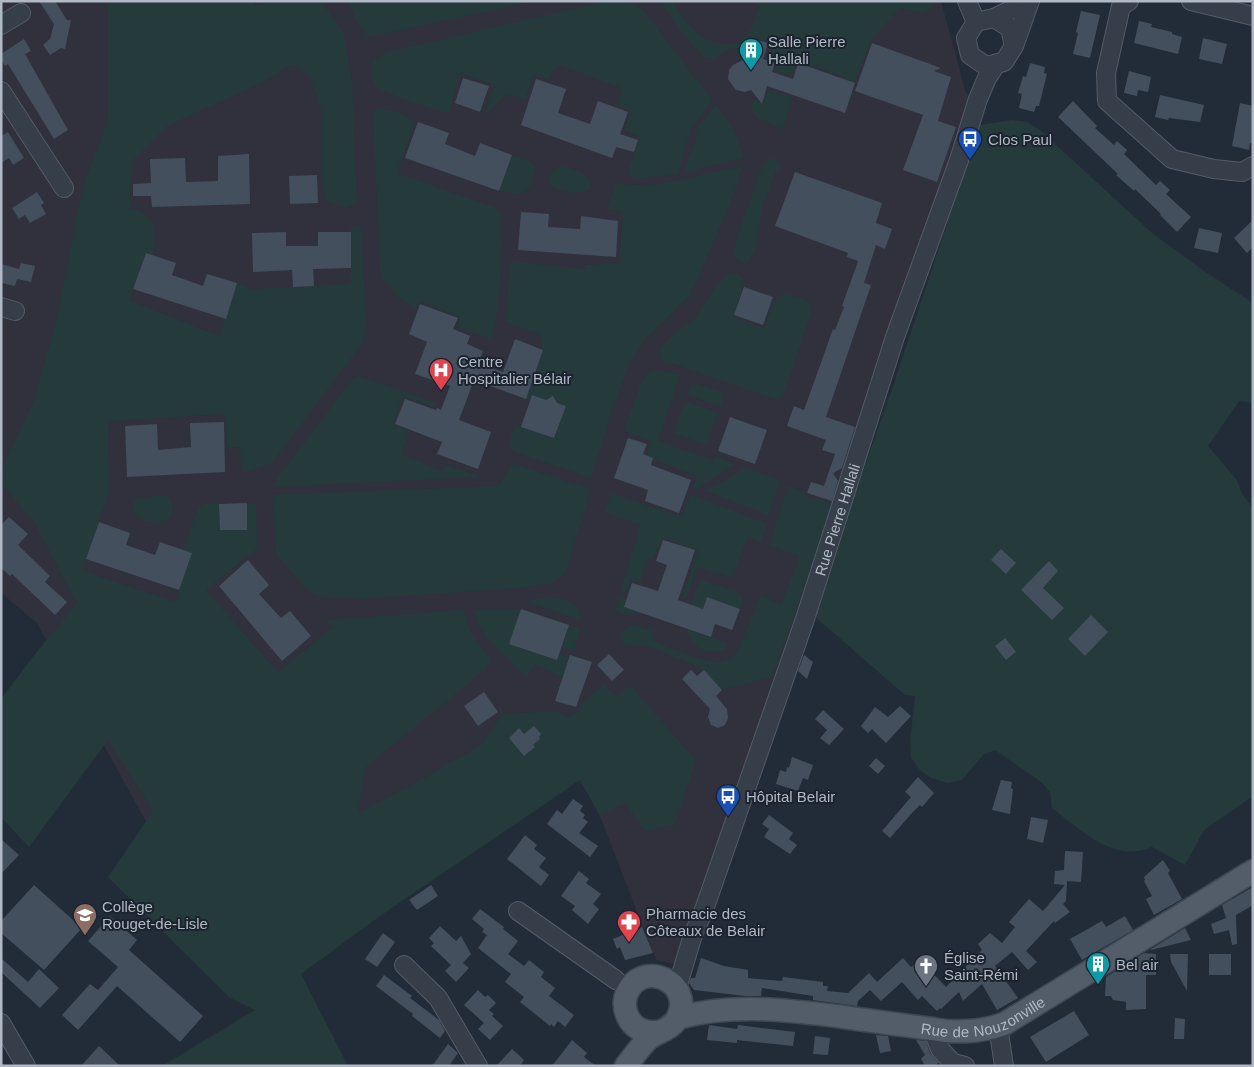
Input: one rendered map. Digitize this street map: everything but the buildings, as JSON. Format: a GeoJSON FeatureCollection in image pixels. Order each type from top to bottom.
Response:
{"type":"FeatureCollection","features":[{"type":"Feature","properties":{"kind":"main road","name":"Rue de Nouzonville"},"geometry":{"type":"LineString","coordinates":[[624,1066],[656,1032],[665,1030],[678,1018],[701,1012],[727,1009],[796,1011],[932,1029],[969,1032],[987,1030],[998,1026],[1253,872]]}},
{"type":"Feature","properties":{"kind":"main road"},"geometry":{"type":"LineString","coordinates":[[636,979],[662,977],[671,982],[678,991],[682,1007],[678,1018]]}},
{"type":"Feature","properties":{"kind":"main road","name":"Rue de Nouzonville"},"geometry":{"type":"LineString","coordinates":[[624,1066],[633,1041],[633,1024],[625,1010],[625,1002],[627,992],[636,979]]}},
{"type":"Feature","properties":{"kind":"main road"},"geometry":{"type":"LineString","coordinates":[[678,991],[700,1000],[770,1006],[796,1011]]}},
{"type":"Feature","properties":{"kind":"main road"},"geometry":{"type":"LineString","coordinates":[[633,1024],[645,1031],[656,1032]]}},
{"type":"Feature","properties":{"kind":"street"},"geometry":{"type":"LineString","coordinates":[[966,1],[976,22]]}},
{"type":"Feature","properties":{"kind":"street"},"geometry":{"type":"LineString","coordinates":[[1030,1],[1014,46],[1004,62],[986,66],[970,56],[966,38],[976,22],[994,18],[1030,1]]}},
{"type":"Feature","properties":{"kind":"street"},"geometry":{"type":"LineString","coordinates":[[1129,1],[1121,6],[1106,73],[1107,101],[1172,159],[1214,169],[1242,172],[1253,166]]}},
{"type":"Feature","properties":{"kind":"street"},"geometry":{"type":"LineString","coordinates":[[1191,1],[1253,16]]}},
{"type":"Feature","properties":{"kind":"street"},"geometry":{"type":"LineString","coordinates":[[1,25],[21,13]]}},
{"type":"Feature","properties":{"kind":"street"},"geometry":{"type":"LineString","coordinates":[[994,18],[1010,28],[1014,46]]}},
{"type":"Feature","properties":{"kind":"street","name":"Rue Pierre Hallali"},"geometry":{"type":"LineString","coordinates":[[970,56],[978,74],[978,99]]}},
{"type":"Feature","properties":{"kind":"street","name":"Rue Pierre Hallali"},"geometry":{"type":"LineString","coordinates":[[678,991],[692,938],[705,907],[805,619],[895,337],[959,160],[978,99],[987,78],[997,63]]}},
{"type":"Feature","properties":{"kind":"street"},"geometry":{"type":"LineString","coordinates":[[1,91],[6,111],[64,188]]}},
{"type":"Feature","properties":{"kind":"street"},"geometry":{"type":"LineString","coordinates":[[518,911],[636,979]]}},
{"type":"Feature","properties":{"kind":"street","name":"Rue Pierre Hallali"},"geometry":{"type":"LineString","coordinates":[[636,979],[664,972],[673,964],[692,938]]}},
{"type":"Feature","properties":{"kind":"street"},"geometry":{"type":"LineString","coordinates":[[404,965],[438,998],[478,1066]]}},
{"type":"Feature","properties":{"kind":"street"},"geometry":{"type":"LineString","coordinates":[[1,1023],[26,1066]]}},
{"type":"Feature","properties":{"kind":"street"},"geometry":{"type":"LineString","coordinates":[[998,1026],[1004,1066]]}},
{"type":"Feature","properties":{"kind":"street"},"geometry":{"type":"LineString","coordinates":[[932,1029],[940,1049],[956,1065]]}},
{"type":"Feature","properties":{"kind":"shaded area","name":"Centre Hospitalier Bélair"},"geometry":{"type":"Polygon","coordinates":[[[1,1],[941,1],[966,93],[976,107],[692,938],[673,964],[657,960],[653,953],[600,816],[580,780],[470,848],[247,1006],[37,623],[1,593],[1,1]]]}},
{"type":"Feature","properties":{"kind":"green space"},"geometry":{"type":"Polygon","coordinates":[[[108,1],[253,1],[255,6],[276,1],[321,1],[344,34],[352,81],[357,203],[346,208],[327,201],[321,175],[321,110],[310,76],[292,65],[257,85],[167,126],[133,160],[129,209],[138,210],[152,220],[156,244],[153,255],[146,253],[129,300],[219,336],[237,283],[251,289],[351,284],[351,227],[357,226],[361,228],[367,329],[361,345],[272,463],[244,473],[241,467],[240,447],[227,448],[225,414],[108,421],[109,492],[83,571],[175,602],[191,553],[183,550],[198,509],[203,504],[219,504],[220,530],[247,530],[247,503],[256,504],[257,549],[206,590],[278,672],[333,627],[326,620],[464,610],[473,636],[491,659],[485,670],[366,767],[358,813],[424,778],[482,744],[502,714],[554,711],[568,717],[579,711],[582,702],[604,685],[616,696],[630,685],[696,760],[675,824],[645,831],[625,803],[600,816],[580,780],[380,916],[301,974],[348,1066],[162,1066],[255,1010],[230,998],[108,877],[153,811],[108,740],[29,847],[1,817],[1,699],[77,603],[32,519],[1,484],[1,471],[33,402],[56,322],[82,189],[108,119],[108,1]]]}},
{"type":"Feature","properties":{"kind":"green space"},"geometry":{"type":"Polygon","coordinates":[[[348,1],[535,1],[368,37],[356,20],[348,1]]]}},
{"type":"Feature","properties":{"kind":"green space"},"geometry":{"type":"Polygon","coordinates":[[[607,1],[628,2],[645,12],[712,100],[690,130],[678,174],[638,178],[627,175],[640,137],[624,130],[631,111],[618,106],[622,92],[620,88],[560,65],[552,72],[549,80],[534,74],[525,99],[506,94],[487,114],[484,114],[495,85],[461,73],[448,113],[412,103],[377,88],[371,76],[373,60],[388,52],[607,1]]]}},
{"type":"Feature","properties":{"kind":"green space"},"geometry":{"type":"Polygon","coordinates":[[[661,1],[671,1],[701,36],[717,43],[730,44],[740,41],[749,31],[755,16],[761,9],[756,1],[936,1],[937,4],[922,13],[900,8],[870,41],[852,90],[841,86],[844,77],[797,60],[792,76],[775,70],[777,61],[769,58],[774,44],[749,36],[742,48],[731,49],[713,59],[702,56],[680,30],[661,1]]]}},
{"type":"Feature","properties":{"kind":"green space"},"geometry":{"type":"Polygon","coordinates":[[[768,90],[793,97],[783,130],[754,116],[753,100],[755,98],[763,105],[768,90]]]}},
{"type":"Feature","properties":{"kind":"green space"},"geometry":{"type":"Polygon","coordinates":[[[716,105],[733,130],[743,158],[685,172],[688,158],[695,142],[697,128],[716,105]]]}},
{"type":"Feature","properties":{"kind":"green space"},"geometry":{"type":"Polygon","coordinates":[[[380,109],[398,112],[415,121],[397,173],[496,208],[502,215],[498,309],[491,339],[457,327],[461,318],[420,301],[416,308],[401,300],[380,277],[373,110],[380,109]]]}},
{"type":"Feature","properties":{"kind":"green space"},"geometry":{"type":"Polygon","coordinates":[[[1012,120],[1027,122],[1041,131],[1152,233],[1204,271],[1253,303],[1253,403],[1239,401],[1208,446],[1237,480],[1242,494],[1253,508],[1253,796],[1204,830],[1185,865],[1152,847],[1138,851],[1124,851],[1111,848],[1099,842],[1052,808],[1050,792],[1040,781],[995,750],[983,755],[962,780],[948,783],[931,778],[920,770],[911,758],[910,741],[915,696],[905,695],[814,616],[980,125],[1012,120]]]}},
{"type":"Feature","properties":{"kind":"green space"},"geometry":{"type":"Polygon","coordinates":[[[512,155],[528,160],[536,166],[532,184],[523,194],[499,191],[512,155]]]}},
{"type":"Feature","properties":{"kind":"green space"},"geometry":{"type":"Polygon","coordinates":[[[769,159],[775,159],[780,163],[780,172],[776,171],[767,196],[761,214],[755,248],[747,264],[740,262],[733,256],[737,237],[760,171],[769,159]]]}},
{"type":"Feature","properties":{"kind":"green space"},"geometry":{"type":"Polygon","coordinates":[[[561,166],[588,177],[591,180],[590,189],[570,192],[551,186],[550,174],[561,166]]]}},
{"type":"Feature","properties":{"kind":"green space"},"geometry":{"type":"Polygon","coordinates":[[[743,166],[728,208],[691,294],[652,332],[638,348],[631,360],[614,404],[591,478],[514,452],[510,447],[511,434],[516,426],[554,438],[565,406],[557,403],[552,396],[546,400],[537,397],[535,402],[526,399],[543,350],[539,334],[506,322],[509,266],[516,262],[585,269],[585,265],[619,263],[623,212],[607,209],[616,184],[660,184],[743,166]]]}},
{"type":"Feature","properties":{"kind":"green space"},"geometry":{"type":"Polygon","coordinates":[[[737,273],[743,279],[744,284],[733,317],[764,328],[776,298],[784,294],[804,299],[811,305],[811,314],[783,395],[778,400],[662,360],[659,350],[670,337],[695,319],[715,288],[727,275],[737,273]]]}},
{"type":"Feature","properties":{"kind":"green space"},"geometry":{"type":"Polygon","coordinates":[[[650,371],[663,371],[680,375],[658,441],[714,460],[716,456],[736,464],[697,489],[692,487],[697,476],[646,457],[651,441],[624,431],[641,382],[650,371]]]}},
{"type":"Feature","properties":{"kind":"green space"},"geometry":{"type":"Polygon","coordinates":[[[358,376],[436,403],[435,407],[403,396],[393,424],[410,431],[401,454],[443,472],[445,465],[477,475],[476,477],[274,487],[277,478],[352,380],[358,376]]]}},
{"type":"Feature","properties":{"kind":"green space"},"geometry":{"type":"Polygon","coordinates":[[[692,382],[725,393],[721,406],[687,395],[692,382]]]}},
{"type":"Feature","properties":{"kind":"green space"},"geometry":{"type":"Polygon","coordinates":[[[685,401],[718,413],[707,445],[673,433],[685,401]]]}},
{"type":"Feature","properties":{"kind":"green space"},"geometry":{"type":"Polygon","coordinates":[[[512,463],[591,489],[566,572],[553,583],[520,588],[359,599],[358,597],[323,597],[309,592],[276,555],[273,495],[499,486],[512,463]]]}},
{"type":"Feature","properties":{"kind":"green space"},"geometry":{"type":"Polygon","coordinates":[[[745,468],[781,480],[768,515],[705,491],[745,468]]]}},
{"type":"Feature","properties":{"kind":"green space"},"geometry":{"type":"Polygon","coordinates":[[[788,485],[804,492],[805,496],[834,504],[772,677],[722,690],[704,670],[648,646],[626,645],[618,637],[629,626],[636,626],[654,631],[653,641],[706,660],[720,662],[737,653],[760,596],[781,604],[799,557],[769,545],[788,485]]]}},
{"type":"Feature","properties":{"kind":"green space"},"geometry":{"type":"Polygon","coordinates":[[[611,493],[682,517],[690,494],[767,524],[761,542],[748,537],[732,578],[697,567],[686,599],[682,597],[698,550],[662,538],[653,559],[648,558],[640,583],[631,579],[626,593],[620,590],[641,525],[605,512],[611,493]]]}},
{"type":"Feature","properties":{"kind":"green space"},"geometry":{"type":"Polygon","coordinates":[[[165,495],[171,499],[172,510],[170,517],[164,521],[148,522],[135,514],[132,507],[137,498],[165,495]]]}},
{"type":"Feature","properties":{"kind":"green space"},"geometry":{"type":"Polygon","coordinates":[[[700,580],[741,594],[743,602],[740,609],[707,597],[703,609],[691,605],[700,580]]]}},
{"type":"Feature","properties":{"kind":"green space"},"geometry":{"type":"Polygon","coordinates":[[[549,597],[566,600],[575,604],[580,613],[580,620],[526,601],[549,597]]]}},
{"type":"Feature","properties":{"kind":"green space"},"geometry":{"type":"Polygon","coordinates":[[[619,597],[626,600],[624,607],[642,613],[621,613],[614,609],[619,597]]]}},
{"type":"Feature","properties":{"kind":"green space"},"geometry":{"type":"Polygon","coordinates":[[[521,609],[510,644],[557,660],[560,654],[569,657],[563,677],[536,665],[526,677],[488,639],[477,623],[475,610],[521,609]]]}},
{"type":"Feature","properties":{"kind":"green space"},"geometry":{"type":"Polygon","coordinates":[[[569,625],[580,629],[574,651],[559,646],[564,641],[569,625]]]}},
{"type":"Feature","properties":{"kind":"green space"},"geometry":{"type":"Polygon","coordinates":[[[687,629],[726,642],[726,649],[713,652],[701,649],[692,641],[687,629]]]}},
{"type":"Feature","properties":{"kind":"place","name":"Salle Pierre Hallali"},"geometry":{"type":"Point","coordinates":[751,71]}},
{"type":"Feature","properties":{"kind":"place","name":"Clos Paul"},"geometry":{"type":"Point","coordinates":[970,160]}},
{"type":"Feature","properties":{"kind":"place","name":"Centre Hospitalier Bélair"},"geometry":{"type":"Point","coordinates":[441,391]}},
{"type":"Feature","properties":{"kind":"place","name":"Hôpital Belair"},"geometry":{"type":"Point","coordinates":[728,817]}},
{"type":"Feature","properties":{"kind":"place","name":"Collège Rouget-de-Lisle"},"geometry":{"type":"Point","coordinates":[85,936]}},
{"type":"Feature","properties":{"kind":"place","name":"Pharmacie des Côteaux de Belair"},"geometry":{"type":"Point","coordinates":[629,943]}},
{"type":"Feature","properties":{"kind":"place","name":"Bel air"},"geometry":{"type":"Point","coordinates":[1098,985]}},
{"type":"Feature","properties":{"kind":"place","name":"Église Saint-Rémi"},"geometry":{"type":"Point","coordinates":[926,987]}}]}
